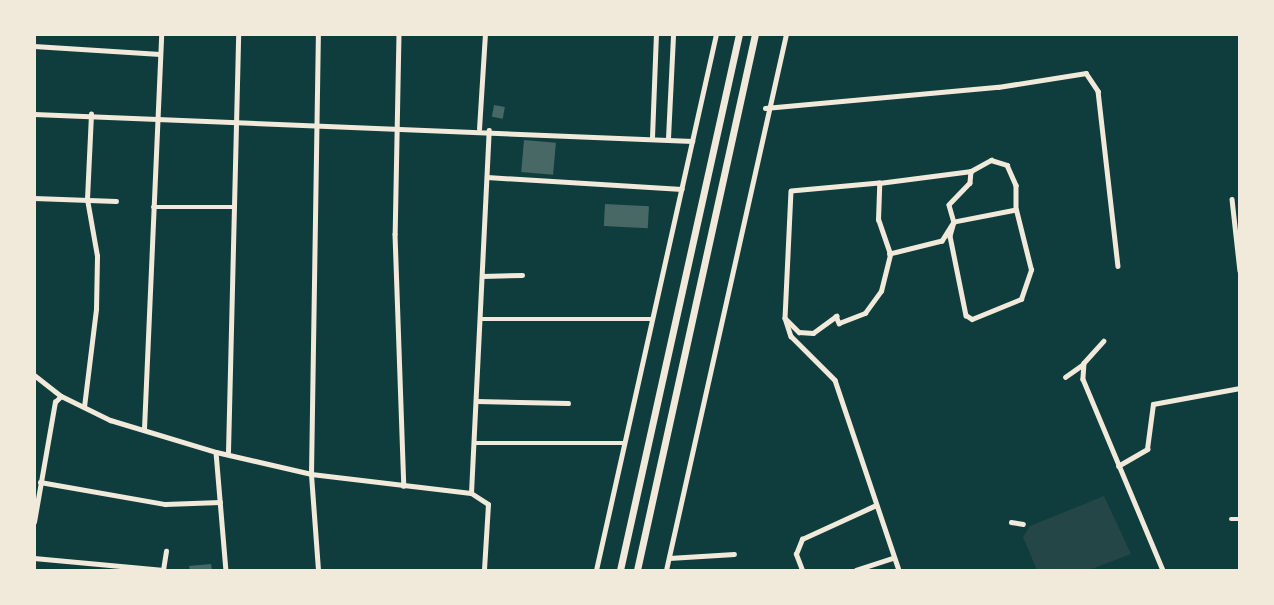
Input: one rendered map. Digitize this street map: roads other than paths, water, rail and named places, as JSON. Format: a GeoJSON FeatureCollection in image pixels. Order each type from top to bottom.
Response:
{"type":"FeatureCollection","features":[{"type":"Feature","properties":{"kind":"main road"},"geometry":{"type":"LineString","coordinates":[[620,570],[739,34]]}},
{"type":"Feature","properties":{"kind":"main road"},"geometry":{"type":"LineString","coordinates":[[637,570],[755,34]]}},
{"type":"Feature","properties":{"kind":"street"},"geometry":{"type":"LineString","coordinates":[[144,429],[161,34]]}},
{"type":"Feature","properties":{"kind":"street"},"geometry":{"type":"LineString","coordinates":[[228,452],[238,34]]}},
{"type":"Feature","properties":{"kind":"street"},"geometry":{"type":"LineString","coordinates":[[318,34],[314,127],[311,474],[318,570]]}},
{"type":"Feature","properties":{"kind":"street"},"geometry":{"type":"LineString","coordinates":[[399,34],[395,234],[404,486]]}},
{"type":"Feature","properties":{"kind":"street"},"geometry":{"type":"LineString","coordinates":[[479,129],[485,34]]}},
{"type":"Feature","properties":{"kind":"street"},"geometry":{"type":"LineString","coordinates":[[652,137],[656,34]]}},
{"type":"Feature","properties":{"kind":"street"},"geometry":{"type":"LineString","coordinates":[[668,138],[673,34]]}},
{"type":"Feature","properties":{"kind":"street"},"geometry":{"type":"LineString","coordinates":[[596,570],[716,34]]}},
{"type":"Feature","properties":{"kind":"street"},"geometry":{"type":"LineString","coordinates":[[666,570],[765,108],[786,34]]}},
{"type":"Feature","properties":{"kind":"street"},"geometry":{"type":"LineString","coordinates":[[34,46],[160,54]]}},
{"type":"Feature","properties":{"kind":"street"},"geometry":{"type":"LineString","coordinates":[[765,108],[998,87],[1086,73],[1098,91],[1118,266]]}},
{"type":"Feature","properties":{"kind":"street"},"geometry":{"type":"LineString","coordinates":[[34,114],[156,116],[314,127],[479,129],[692,141]]}},
{"type":"Feature","properties":{"kind":"street"},"geometry":{"type":"LineString","coordinates":[[84,407],[97,256],[87,199],[91,114]]}},
{"type":"Feature","properties":{"kind":"street"},"geometry":{"type":"LineString","coordinates":[[471,493],[489,130]]}},
{"type":"Feature","properties":{"kind":"street"},"geometry":{"type":"LineString","coordinates":[[899,570],[874,506],[835,380],[791,336],[785,318],[791,191],[971,171],[991,160],[1007,165],[1016,184],[1016,210],[1031,270],[1021,299],[972,319],[966,315],[950,236],[954,222],[948,205],[970,183],[971,171]]}},
{"type":"Feature","properties":{"kind":"street"},"geometry":{"type":"LineString","coordinates":[[487,177],[682,189]]}},
{"type":"Feature","properties":{"kind":"street"},"geometry":{"type":"LineString","coordinates":[[785,318],[799,332],[813,333],[836,316],[839,322],[865,313],[882,291],[890,254],[878,220],[879,183]]}},
{"type":"Feature","properties":{"kind":"street"},"geometry":{"type":"LineString","coordinates":[[34,198],[116,201]]}},
{"type":"Feature","properties":{"kind":"street"},"geometry":{"type":"LineString","coordinates":[[1232,199],[1239,271]]}},
{"type":"Feature","properties":{"kind":"street"},"geometry":{"type":"LineString","coordinates":[[153,207],[235,207]]}},
{"type":"Feature","properties":{"kind":"street"},"geometry":{"type":"LineString","coordinates":[[890,254],[942,241],[954,222],[1016,210]]}},
{"type":"Feature","properties":{"kind":"street"},"geometry":{"type":"LineString","coordinates":[[482,276],[522,275]]}},
{"type":"Feature","properties":{"kind":"street"},"geometry":{"type":"LineString","coordinates":[[480,320],[653,320]]}},
{"type":"Feature","properties":{"kind":"street"},"geometry":{"type":"LineString","coordinates":[[1065,378],[1084,363],[1104,341]]}},
{"type":"Feature","properties":{"kind":"street"},"geometry":{"type":"LineString","coordinates":[[1084,363],[1083,379],[1163,570]]}},
{"type":"Feature","properties":{"kind":"street"},"geometry":{"type":"LineString","coordinates":[[34,375],[61,396],[84,407],[216,452],[228,452],[311,474],[471,493],[488,504],[484,570]]}},
{"type":"Feature","properties":{"kind":"street"},"geometry":{"type":"LineString","coordinates":[[1118,466],[1147,449],[1153,404],[1239,388]]}},
{"type":"Feature","properties":{"kind":"street"},"geometry":{"type":"LineString","coordinates":[[34,522],[55,402],[61,396]]}},
{"type":"Feature","properties":{"kind":"street"},"geometry":{"type":"LineString","coordinates":[[477,401],[568,403]]}},
{"type":"Feature","properties":{"kind":"street"},"geometry":{"type":"LineString","coordinates":[[475,443],[625,443]]}},
{"type":"Feature","properties":{"kind":"street"},"geometry":{"type":"LineString","coordinates":[[216,452],[226,570]]}},
{"type":"Feature","properties":{"kind":"street"},"geometry":{"type":"LineString","coordinates":[[40,483],[165,504],[220,502]]}},
{"type":"Feature","properties":{"kind":"street"},"geometry":{"type":"LineString","coordinates":[[802,570],[796,554],[802,539],[874,506]]}},
{"type":"Feature","properties":{"kind":"street"},"geometry":{"type":"LineString","coordinates":[[1231,519],[1239,519]]}},
{"type":"Feature","properties":{"kind":"street"},"geometry":{"type":"LineString","coordinates":[[1011,522],[1023,524]]}},
{"type":"Feature","properties":{"kind":"street"},"geometry":{"type":"LineString","coordinates":[[34,558],[163,570],[166,551]]}},
{"type":"Feature","properties":{"kind":"street"},"geometry":{"type":"LineString","coordinates":[[669,558],[734,554]]}},
{"type":"Feature","properties":{"kind":"street"},"geometry":{"type":"LineString","coordinates":[[856,570],[894,558]]}}]}
